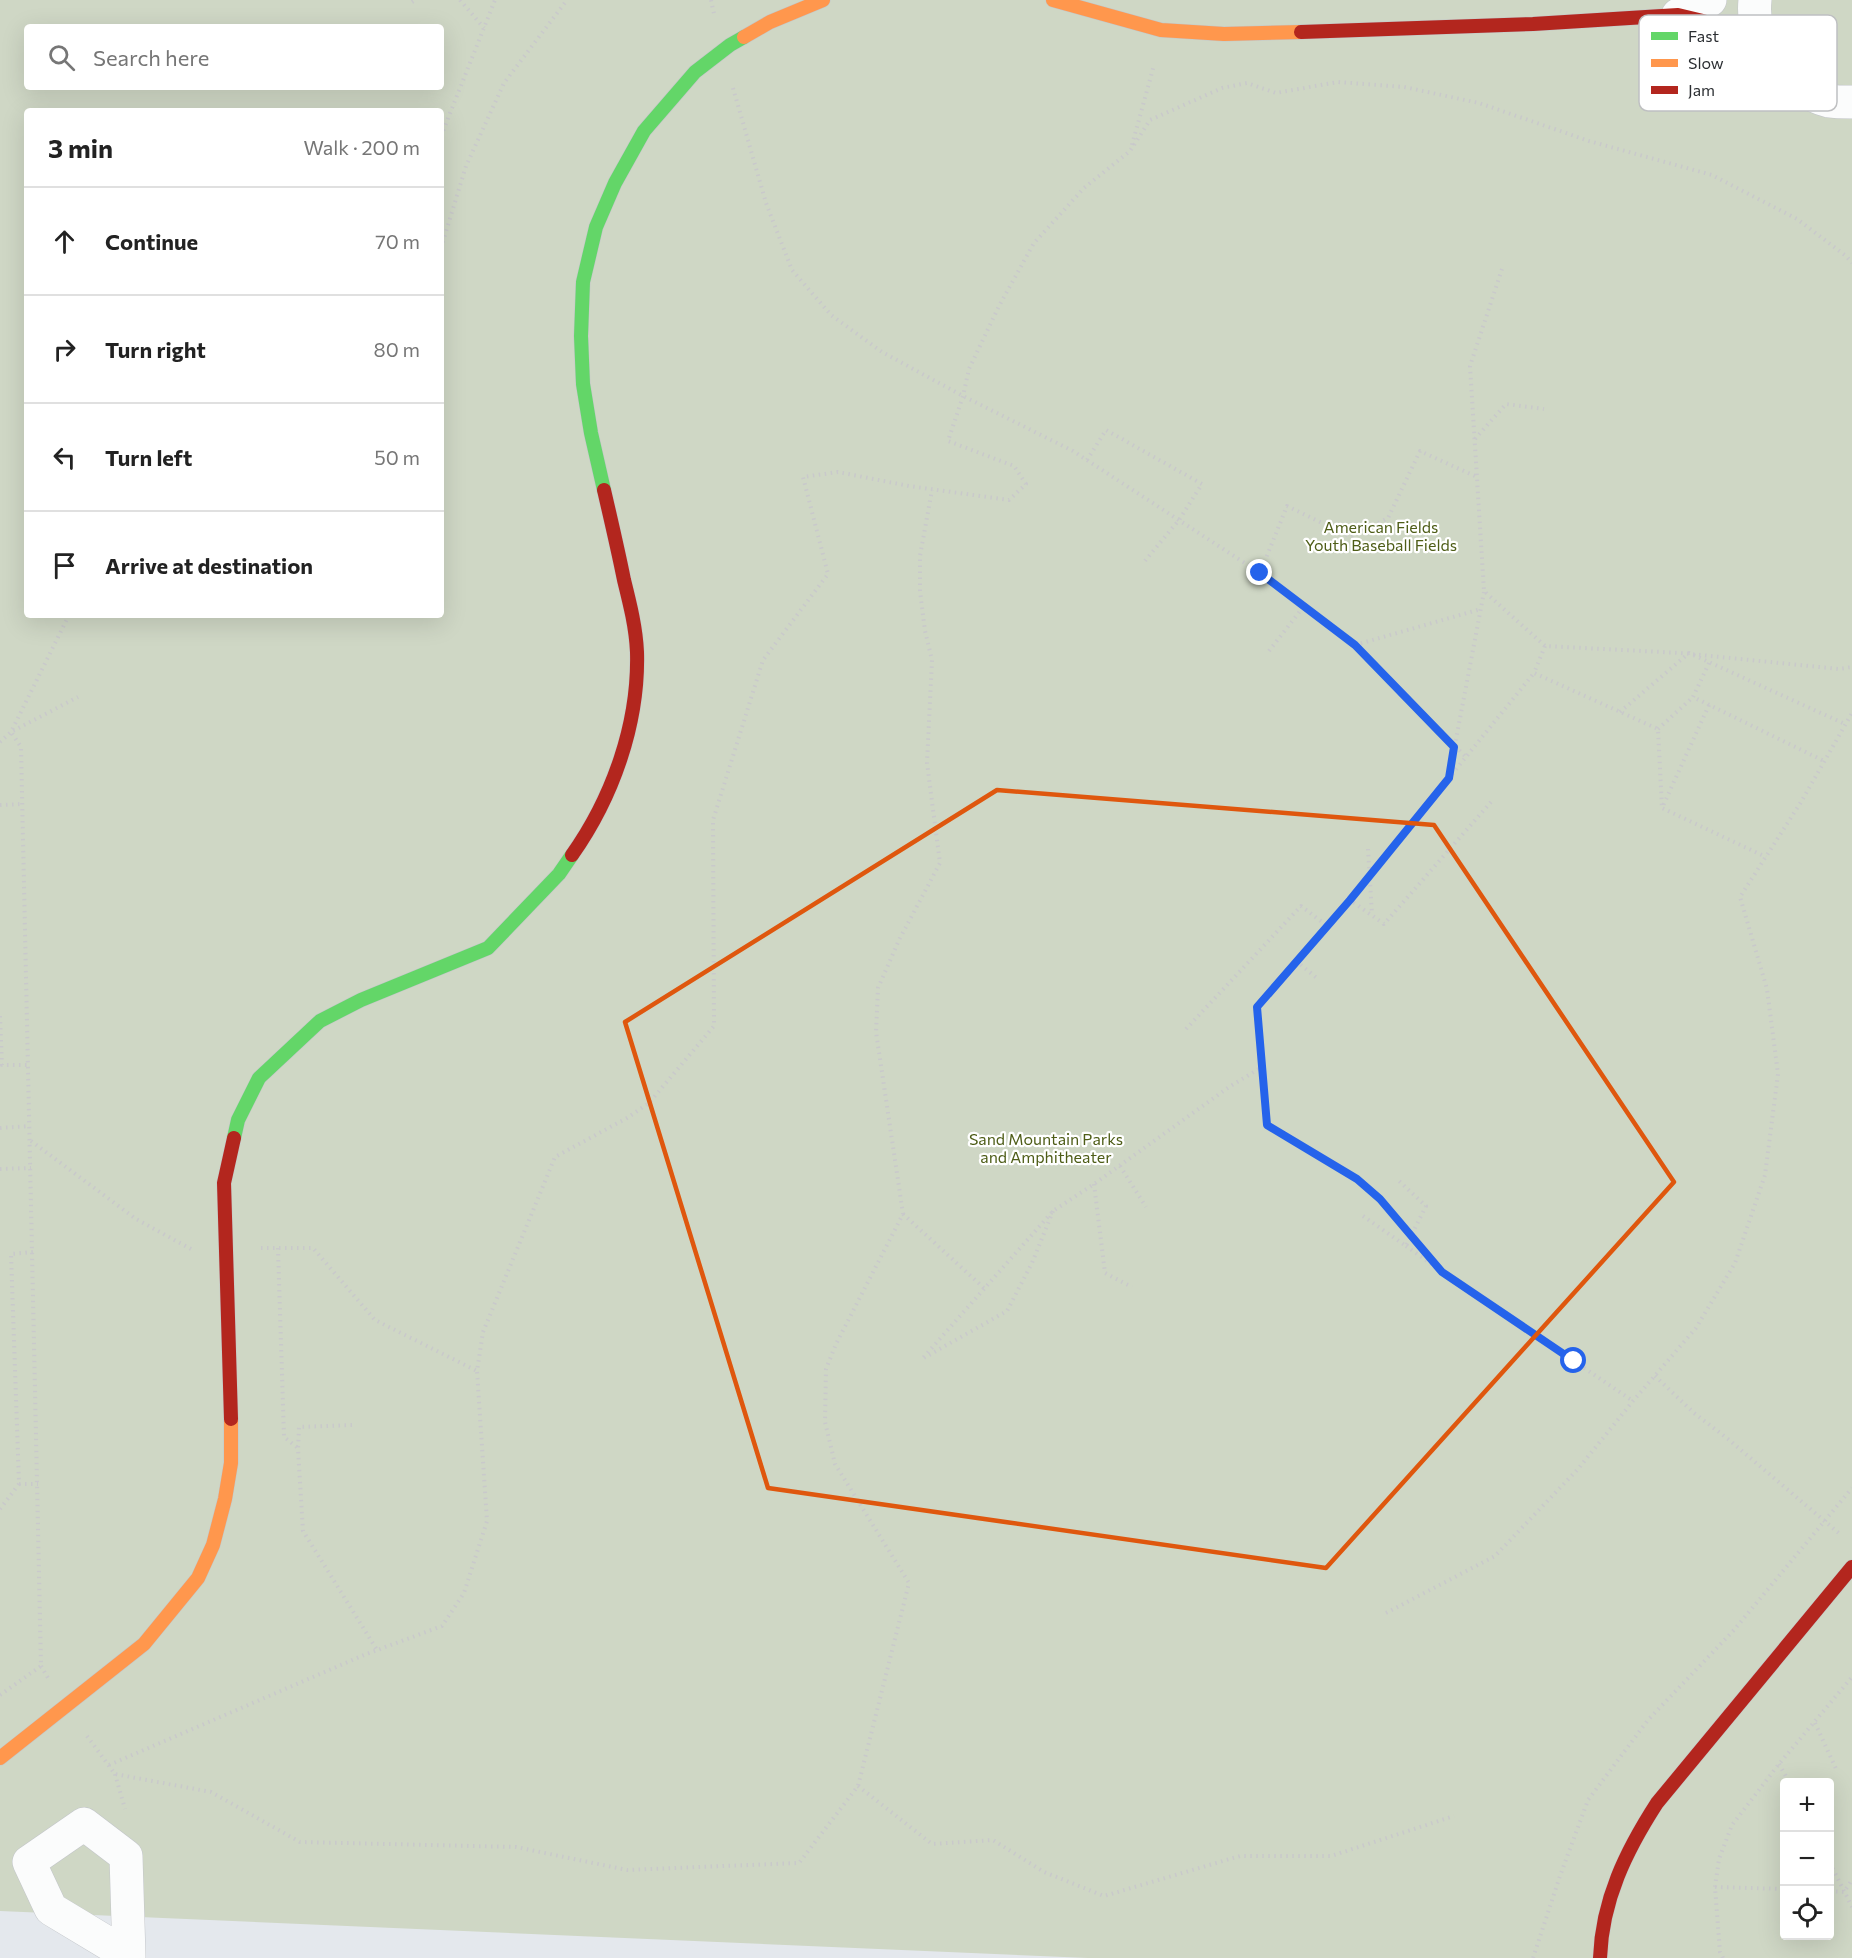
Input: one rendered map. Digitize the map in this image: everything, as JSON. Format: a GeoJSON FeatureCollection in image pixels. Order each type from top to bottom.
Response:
{"type":"FeatureCollection","features":[{"type":"Feature","properties":{"kind":"street"},"geometry":{"type":"LineString","coordinates":[[0,1758],[144,1644],[198,1578],[213,1545],[225,1499],[231,1463],[231,1383],[224,1183],[238,1120],[259,1078],[320,1021],[361,1000],[488,948],[560,874],[586,836],[611,783],[628,737],[636,692],[637,651],[633,618],[591,433],[583,384],[581,336],[583,282],[596,227],[615,183],[644,131],[695,72],[723,50],[770,22],[823,0]]}},
{"type":"Feature","properties":{"kind":"street"},"geometry":{"type":"LineString","coordinates":[[1053,0],[1161,30],[1224,34],[1533,24],[1639,17]]}},
{"type":"Feature","properties":{"kind":"street"},"geometry":{"type":"LineString","coordinates":[[1678,15],[1710,0]]}},
{"type":"Feature","properties":{"kind":"street"},"geometry":{"type":"LineString","coordinates":[[1755,0],[1755,15]]}},
{"type":"Feature","properties":{"kind":"street"},"geometry":{"type":"LineString","coordinates":[[1837,101],[1852,102]]}},
{"type":"Feature","properties":{"kind":"street"},"geometry":{"type":"LineString","coordinates":[[1600,1958],[1605,1916],[1615,1880],[1657,1803],[1852,1567]]}},
{"type":"Feature","properties":{"kind":"street"},"geometry":{"type":"LineString","coordinates":[[84,1824],[126,1856],[129,1957],[51,1908],[29,1862],[84,1824]]}},
{"type":"Feature","properties":{"kind":"path"},"geometry":{"type":"LineString","coordinates":[[460,0],[484,28]]}},
{"type":"Feature","properties":{"kind":"path"},"geometry":{"type":"LineString","coordinates":[[444,128],[495,0]]}},
{"type":"Feature","properties":{"kind":"path"},"geometry":{"type":"LineString","coordinates":[[444,238],[466,166],[504,83],[567,0]]}},
{"type":"Feature","properties":{"kind":"path"},"geometry":{"type":"LineString","coordinates":[[711,0],[766,203],[792,270],[831,315],[882,352],[1073,451],[1260,573],[1355,645],[1466,757]]}},
{"type":"Feature","properties":{"kind":"path"},"geometry":{"type":"LineString","coordinates":[[1130,151],[1150,83],[1161,30]]}},
{"type":"Feature","properties":{"kind":"path"},"geometry":{"type":"LineString","coordinates":[[109,1765],[377,1650],[442,1626],[464,1593],[488,1521],[477,1371],[483,1332],[555,1156],[627,1118],[649,1103],[714,1026],[713,820],[763,660],[828,574],[803,477],[838,472],[932,490],[1009,500],[1026,484],[1014,466],[948,441],[963,396],[969,369],[999,306],[1034,243],[1084,188],[1130,151],[1150,120],[1222,88],[1247,83],[1276,93],[1338,82],[1404,87],[1479,103],[1589,141],[1712,175],[1797,219],[1852,263]]}},
{"type":"Feature","properties":{"kind":"path"},"geometry":{"type":"LineString","coordinates":[[1449,778],[1484,591],[1470,366],[1502,268]]}},
{"type":"Feature","properties":{"kind":"path"},"geometry":{"type":"LineString","coordinates":[[1475,440],[1506,404],[1544,409]]}},
{"type":"Feature","properties":{"kind":"path"},"geometry":{"type":"LineString","coordinates":[[1087,460],[1106,430],[1202,484],[1179,520],[1144,562]]}},
{"type":"Feature","properties":{"kind":"path"},"geometry":{"type":"LineString","coordinates":[[1260,573],[1287,506],[1350,537],[1388,518],[1420,451],[1477,477]]}},
{"type":"Feature","properties":{"kind":"path"},"geometry":{"type":"LineString","coordinates":[[11,732],[21,747],[41,1666],[64,1709],[115,1774],[211,1792],[300,1842],[516,1847],[627,1870],[799,1863],[858,1786],[909,1583],[835,1464],[825,1422],[826,1369],[836,1344],[903,1214],[876,1032],[879,988],[899,940],[940,863],[927,764],[932,660],[925,631],[920,591],[920,556],[932,490]]}},
{"type":"Feature","properties":{"kind":"path"},"geometry":{"type":"LineString","coordinates":[[1484,591],[1545,646],[1689,653],[1839,669],[1852,667]]}},
{"type":"Feature","properties":{"kind":"path"},"geometry":{"type":"LineString","coordinates":[[1269,651],[1304,606]]}},
{"type":"Feature","properties":{"kind":"path"},"geometry":{"type":"LineString","coordinates":[[1355,645],[1481,609]]}},
{"type":"Feature","properties":{"kind":"path"},"geometry":{"type":"LineString","coordinates":[[11,732],[68,618]]}},
{"type":"Feature","properties":{"kind":"path"},"geometry":{"type":"LineString","coordinates":[[1442,1272],[1380,1199],[1357,1179],[1267,1125],[1257,1007],[1350,900],[1534,673],[1545,646]]}},
{"type":"Feature","properties":{"kind":"path"},"geometry":{"type":"LineString","coordinates":[[1689,653],[1845,724]]}},
{"type":"Feature","properties":{"kind":"path"},"geometry":{"type":"LineString","coordinates":[[1620,712],[1689,653]]}},
{"type":"Feature","properties":{"kind":"path"},"geometry":{"type":"LineString","coordinates":[[1658,729],[1693,697],[1709,663]]}},
{"type":"Feature","properties":{"kind":"path"},"geometry":{"type":"LineString","coordinates":[[1534,673],[1658,729]]}},
{"type":"Feature","properties":{"kind":"path"},"geometry":{"type":"LineString","coordinates":[[0,742],[11,732],[78,697]]}},
{"type":"Feature","properties":{"kind":"path"},"geometry":{"type":"LineString","coordinates":[[1693,697],[1824,761]]}},
{"type":"Feature","properties":{"kind":"path"},"geometry":{"type":"LineString","coordinates":[[1662,808],[1709,705]]}},
{"type":"Feature","properties":{"kind":"path"},"geometry":{"type":"LineString","coordinates":[[1386,1613],[1495,1556],[1578,1470],[1696,1328],[1735,1263],[1765,1175],[1778,1074],[1767,989],[1740,897],[1801,802],[1852,713]]}},
{"type":"Feature","properties":{"kind":"path"},"geometry":{"type":"LineString","coordinates":[[1658,729],[1662,808]]}},
{"type":"Feature","properties":{"kind":"path"},"geometry":{"type":"LineString","coordinates":[[1350,900],[1384,924],[1491,802]]}},
{"type":"Feature","properties":{"kind":"path"},"geometry":{"type":"LineString","coordinates":[[0,805],[22,804]]}},
{"type":"Feature","properties":{"kind":"path"},"geometry":{"type":"LineString","coordinates":[[1662,808],[1766,857]]}},
{"type":"Feature","properties":{"kind":"path"},"geometry":{"type":"LineString","coordinates":[[1368,849],[1372,915]]}},
{"type":"Feature","properties":{"kind":"path"},"geometry":{"type":"LineString","coordinates":[[1186,1029],[1300,906],[1326,925]]}},
{"type":"Feature","properties":{"kind":"path"},"geometry":{"type":"LineString","coordinates":[[1296,961],[1318,979]]}},
{"type":"Feature","properties":{"kind":"path"},"geometry":{"type":"LineString","coordinates":[[0,1016],[2,1065],[28,1065]]}},
{"type":"Feature","properties":{"kind":"path"},"geometry":{"type":"LineString","coordinates":[[1053,1211],[1032,1263],[1007,1311],[922,1359],[1053,1211],[1120,1166],[1229,1087],[1262,1067]]}},
{"type":"Feature","properties":{"kind":"path"},"geometry":{"type":"LineString","coordinates":[[0,1128],[30,1126]]}},
{"type":"Feature","properties":{"kind":"path"},"geometry":{"type":"LineString","coordinates":[[1120,1166],[1146,1207]]}},
{"type":"Feature","properties":{"kind":"path"},"geometry":{"type":"LineString","coordinates":[[0,1168],[31,1168]]}},
{"type":"Feature","properties":{"kind":"path"},"geometry":{"type":"LineString","coordinates":[[1399,1181],[1426,1206],[1406,1246]]}},
{"type":"Feature","properties":{"kind":"path"},"geometry":{"type":"LineString","coordinates":[[1094,1184],[1105,1273],[1132,1287]]}},
{"type":"Feature","properties":{"kind":"path"},"geometry":{"type":"LineString","coordinates":[[903,1214],[985,1289]]}},
{"type":"Feature","properties":{"kind":"path"},"geometry":{"type":"LineString","coordinates":[[1363,1215],[1442,1272],[1633,1401]]}},
{"type":"Feature","properties":{"kind":"path"},"geometry":{"type":"LineString","coordinates":[[278,1248],[284,1437],[298,1449]]}},
{"type":"Feature","properties":{"kind":"path"},"geometry":{"type":"LineString","coordinates":[[0,1509],[19,1484],[11,1254],[33,1252]]}},
{"type":"Feature","properties":{"kind":"path"},"geometry":{"type":"LineString","coordinates":[[1654,1376],[1694,1413],[1843,1536]]}},
{"type":"Feature","properties":{"kind":"path"},"geometry":{"type":"LineString","coordinates":[[352,1425],[299,1427],[298,1449],[303,1531],[377,1650]]}},
{"type":"Feature","properties":{"kind":"path"},"geometry":{"type":"LineString","coordinates":[[19,1484],[38,1484]]}},
{"type":"Feature","properties":{"kind":"path"},"geometry":{"type":"LineString","coordinates":[[1533,1958],[1588,1800],[1648,1720],[1734,1630],[1852,1488]]}},
{"type":"Feature","properties":{"kind":"path"},"geometry":{"type":"LineString","coordinates":[[0,1695],[41,1666]]}},
{"type":"Feature","properties":{"kind":"path"},"geometry":{"type":"LineString","coordinates":[[1723,1958],[1720,1952],[1714,1887],[1719,1859],[1732,1825],[1779,1764],[1852,1677]]}},
{"type":"Feature","properties":{"kind":"path"},"geometry":{"type":"LineString","coordinates":[[1815,1722],[1838,1771]]}},
{"type":"Feature","properties":{"kind":"path"},"geometry":{"type":"LineString","coordinates":[[1779,1764],[1787,1778]]}},
{"type":"Feature","properties":{"kind":"path"},"geometry":{"type":"LineString","coordinates":[[858,1786],[932,1844],[993,1840],[1044,1872],[1104,1896],[1240,1856],[1331,1856],[1454,1816]]}},
{"type":"Feature","properties":{"kind":"path"},"geometry":{"type":"LineString","coordinates":[[1834,1871],[1852,1907]]}},
{"type":"Feature","properties":{"kind":"path"},"geometry":{"type":"LineString","coordinates":[[1844,1892],[1852,1880]]}},
{"type":"Feature","properties":{"kind":"path"},"geometry":{"type":"LineString","coordinates":[[1714,1887],[1780,1889]]}},
{"type":"Feature","properties":{"kind":"path"},"geometry":{"type":"LineString","coordinates":[[1834,1891],[1844,1892]]}},
{"type":"Feature","properties":{"kind":"highlighted area"},"geometry":{"type":"Polygon","coordinates":[[[997,790],[1434,825],[1674,1182],[1326,1568],[768,1488],[625,1022],[997,790]]]}},
{"type":"Feature","properties":{"kind":"green space","name":"Sand Mountain Parks and Amphitheater"},"geometry":{"type":"Polygon","coordinates":[[[0,0],[1852,0],[1852,1958],[1088,1958],[0,1911],[0,0]]]}},
{"type":"Feature","properties":{"kind":"traffic: fast"},"geometry":{"type":"LineString","coordinates":[[604,490],[583,384],[581,336],[583,282],[596,227],[615,183],[644,131],[695,72],[744,37]]}},
{"type":"Feature","properties":{"kind":"traffic: fast"},"geometry":{"type":"LineString","coordinates":[[234,1138],[238,1120],[259,1078],[320,1021],[361,1000],[488,948],[559,874],[572,855]]}},
{"type":"Feature","properties":{"kind":"traffic: slow"},"geometry":{"type":"LineString","coordinates":[[744,37],[770,22],[823,0]]}},
{"type":"Feature","properties":{"kind":"traffic: slow"},"geometry":{"type":"LineString","coordinates":[[1053,0],[1161,30],[1224,34],[1301,32]]}},
{"type":"Feature","properties":{"kind":"traffic: slow"},"geometry":{"type":"LineString","coordinates":[[0,1758],[144,1644],[198,1578],[213,1545],[225,1499],[231,1463],[231,1419]]}},
{"type":"Feature","properties":{"kind":"traffic: jam"},"geometry":{"type":"LineString","coordinates":[[1301,32],[1533,24],[1639,17]]}},
{"type":"Feature","properties":{"kind":"traffic: jam"},"geometry":{"type":"LineString","coordinates":[[572,855],[600,809],[621,758],[633,706],[636,679],[637,652],[634,625],[604,490]]}},
{"type":"Feature","properties":{"kind":"traffic: jam"},"geometry":{"type":"LineString","coordinates":[[231,1419],[224,1183],[234,1138]]}},
{"type":"Feature","properties":{"kind":"traffic: jam"},"geometry":{"type":"LineString","coordinates":[[1600,1958],[1605,1916],[1611,1896],[1635,1839],[1657,1803],[1852,1567]]}},
{"type":"Feature","properties":{"kind":"route"},"geometry":{"type":"LineString","coordinates":[[1260,573],[1355,645],[1454,747],[1449,778],[1350,900],[1257,1007],[1267,1125],[1357,1179],[1380,1199],[1442,1272],[1574,1361]]}},
{"type":"Feature","properties":{"kind":"park label","name":"American Fields Youth Baseball Fields"},"geometry":{"type":"Point","coordinates":[1381,536]}}]}
